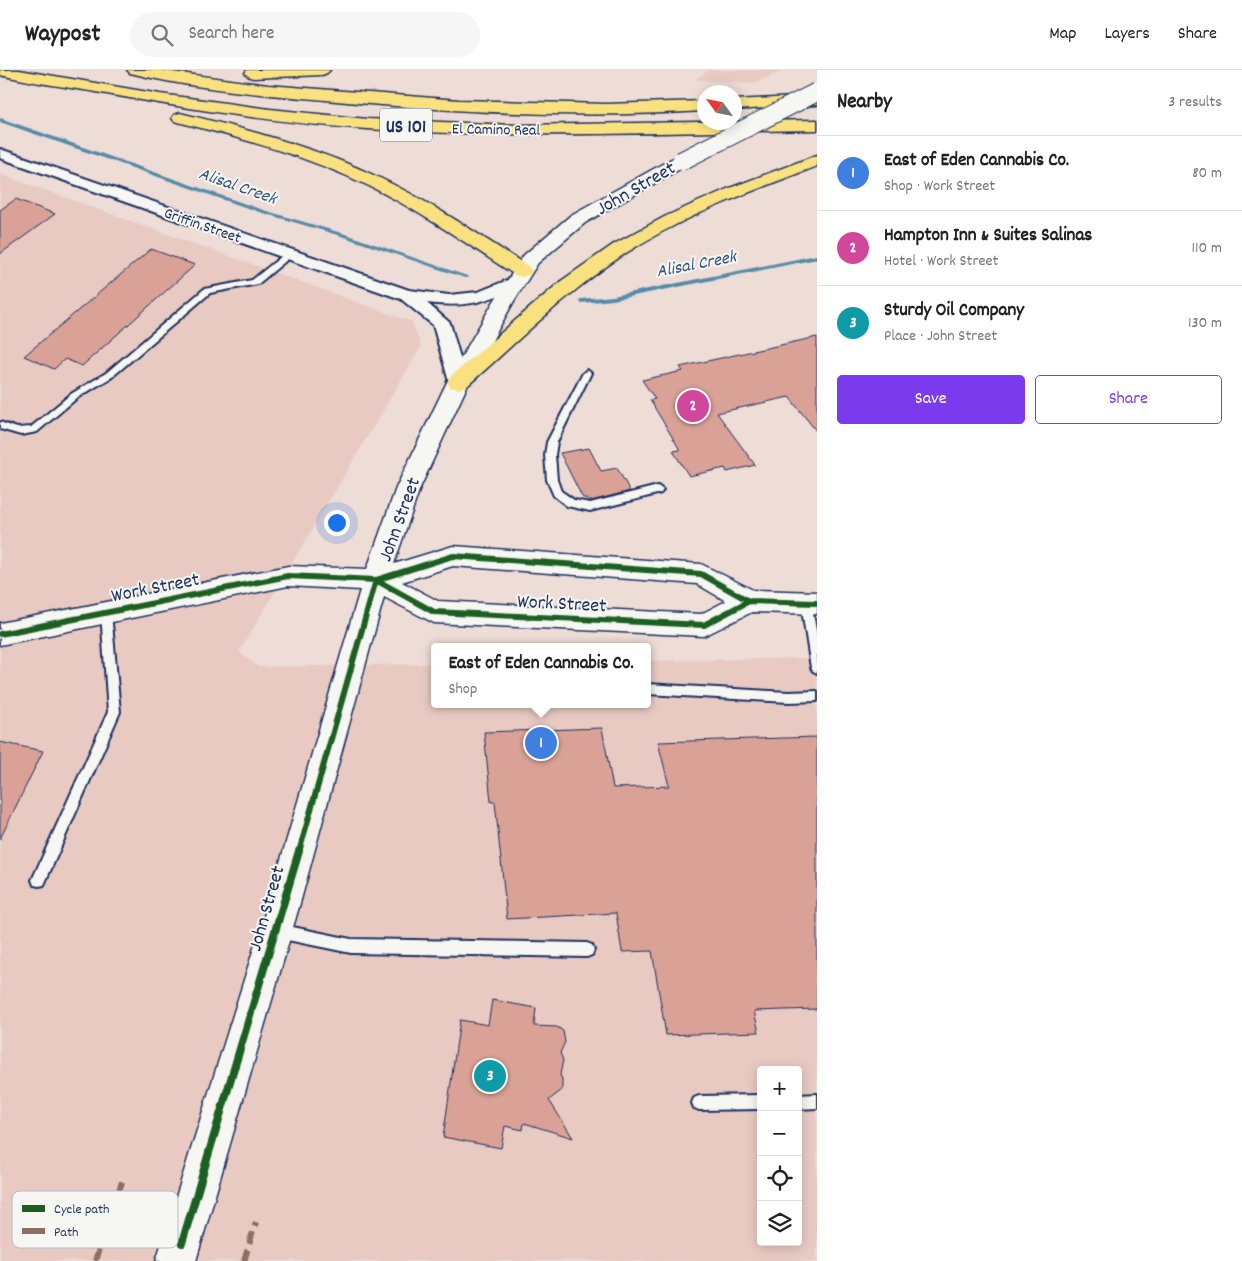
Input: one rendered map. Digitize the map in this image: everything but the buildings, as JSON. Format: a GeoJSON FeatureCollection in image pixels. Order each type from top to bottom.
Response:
{"type":"FeatureCollection","features":[{"type":"Feature","properties":{"kind":"highway","name":"El Camino Real"},"geometry":{"type":"LineString","coordinates":[[0,70],[36,79],[73,83],[160,99],[270,114],[367,124],[519,130],[817,125]]}},
{"type":"Feature","properties":{"kind":"highway","name":"El Camino Real"},"geometry":{"type":"LineString","coordinates":[[135,70],[240,86],[407,102],[540,107],[662,108],[697,106]]}},
{"type":"Feature","properties":{"kind":"highway"},"geometry":{"type":"LineString","coordinates":[[202,70],[260,73],[322,70]]}},
{"type":"Feature","properties":{"kind":"highway"},"geometry":{"type":"LineString","coordinates":[[36,79],[68,91],[234,131],[321,159],[402,196],[518,277]]}},
{"type":"Feature","properties":{"kind":"highway"},"geometry":{"type":"LineString","coordinates":[[742,105],[817,101]]}},
{"type":"Feature","properties":{"kind":"highway"},"geometry":{"type":"LineString","coordinates":[[458,382],[568,285],[621,248],[673,220],[732,193],[817,160]]}},
{"type":"Feature","properties":{"kind":"main road","name":"John Street"},"geometry":{"type":"LineString","coordinates":[[176,1261],[276,930],[376,580],[408,488],[458,382],[530,259],[578,219],[681,161],[817,92]]}},
{"type":"Feature","properties":{"kind":"main road","name":"Work Street"},"geometry":{"type":"LineString","coordinates":[[0,634],[288,576],[376,580],[453,556],[701,574],[749,601],[811,603]]}},
{"type":"Feature","properties":{"kind":"main road","name":"Work Street"},"geometry":{"type":"LineString","coordinates":[[376,580],[434,612],[704,626],[749,601]]}},
{"type":"Feature","properties":{"kind":"street","name":"Griffin Street"},"geometry":{"type":"LineString","coordinates":[[0,153],[407,295],[449,300],[481,297],[518,277]]}},
{"type":"Feature","properties":{"kind":"street","name":"Griffin Street"},"geometry":{"type":"LineString","coordinates":[[407,295],[441,323],[458,382]]}},
{"type":"Feature","properties":{"kind":"lane"},"geometry":{"type":"LineString","coordinates":[[0,425],[13,431],[26,432],[34,430],[74,396],[109,375],[207,291],[255,282],[290,254]]}},
{"type":"Feature","properties":{"kind":"lane"},"geometry":{"type":"LineString","coordinates":[[587,372],[552,442],[550,455],[552,480],[557,493],[571,503],[590,507],[658,490]]}},
{"type":"Feature","properties":{"kind":"lane"},"geometry":{"type":"LineString","coordinates":[[811,603],[817,668]]}},
{"type":"Feature","properties":{"kind":"lane"},"geometry":{"type":"LineString","coordinates":[[39,880],[114,712],[106,612]]}},
{"type":"Feature","properties":{"kind":"lane"},"geometry":{"type":"LineString","coordinates":[[651,689],[789,698],[817,696]]}},
{"type":"Feature","properties":{"kind":"lane"},"geometry":{"type":"LineString","coordinates":[[276,930],[351,946],[587,950]]}},
{"type":"Feature","properties":{"kind":"lane"},"geometry":{"type":"LineString","coordinates":[[802,1102],[817,1101]]}},
{"type":"Feature","properties":{"kind":"lane"},"geometry":{"type":"LineString","coordinates":[[699,1103],[757,1102]]}},
{"type":"Feature","properties":{"kind":"shaded area"},"geometry":{"type":"Polygon","coordinates":[[[709,70],[785,70],[754,83],[694,80],[709,70]]]}},
{"type":"Feature","properties":{"kind":"shaded area"},"geometry":{"type":"Polygon","coordinates":[[[0,174],[412,322],[421,347],[239,652],[258,667],[431,664],[431,708],[651,708],[651,661],[817,658],[817,1261],[0,1261],[0,174]]]}},
{"type":"Feature","properties":{"kind":"waterway","name":"Alisal Creek"},"geometry":{"type":"LineString","coordinates":[[0,120],[258,210],[343,235],[467,277]]}},
{"type":"Feature","properties":{"kind":"waterway","name":"Alisal Creek"},"geometry":{"type":"LineString","coordinates":[[581,301],[613,298],[817,257]]}},
{"type":"Feature","properties":{"kind":"marked path"},"geometry":{"type":"LineString","coordinates":[[119,1191],[124,1176]]}},
{"type":"Feature","properties":{"kind":"marked path"},"geometry":{"type":"LineString","coordinates":[[244,1261],[256,1222]]}},
{"type":"Feature","properties":{"kind":"marked path"},"geometry":{"type":"LineString","coordinates":[[95,1261],[99,1248]]}},
{"type":"Feature","properties":{"kind":"cycle path"},"geometry":{"type":"LineString","coordinates":[[0,634],[288,576],[376,580],[453,556],[701,574],[749,601],[817,603]]}},
{"type":"Feature","properties":{"kind":"cycle path"},"geometry":{"type":"LineString","coordinates":[[376,580],[434,612],[704,625],[749,601]]}},
{"type":"Feature","properties":{"kind":"cycle path"},"geometry":{"type":"LineString","coordinates":[[182,1243],[285,900],[376,580]]}},
{"type":"Feature","properties":{"kind":"place","name":"Hampton Inn & Suites Salinas"},"geometry":{"type":"Point","coordinates":[693,406]}},
{"type":"Feature","properties":{"kind":"place","name":"East of Eden Cannabis Co."},"geometry":{"type":"Point","coordinates":[541,743]}},
{"type":"Feature","properties":{"kind":"place","name":"Sturdy Oil Company"},"geometry":{"type":"Point","coordinates":[490,1076]}}]}
